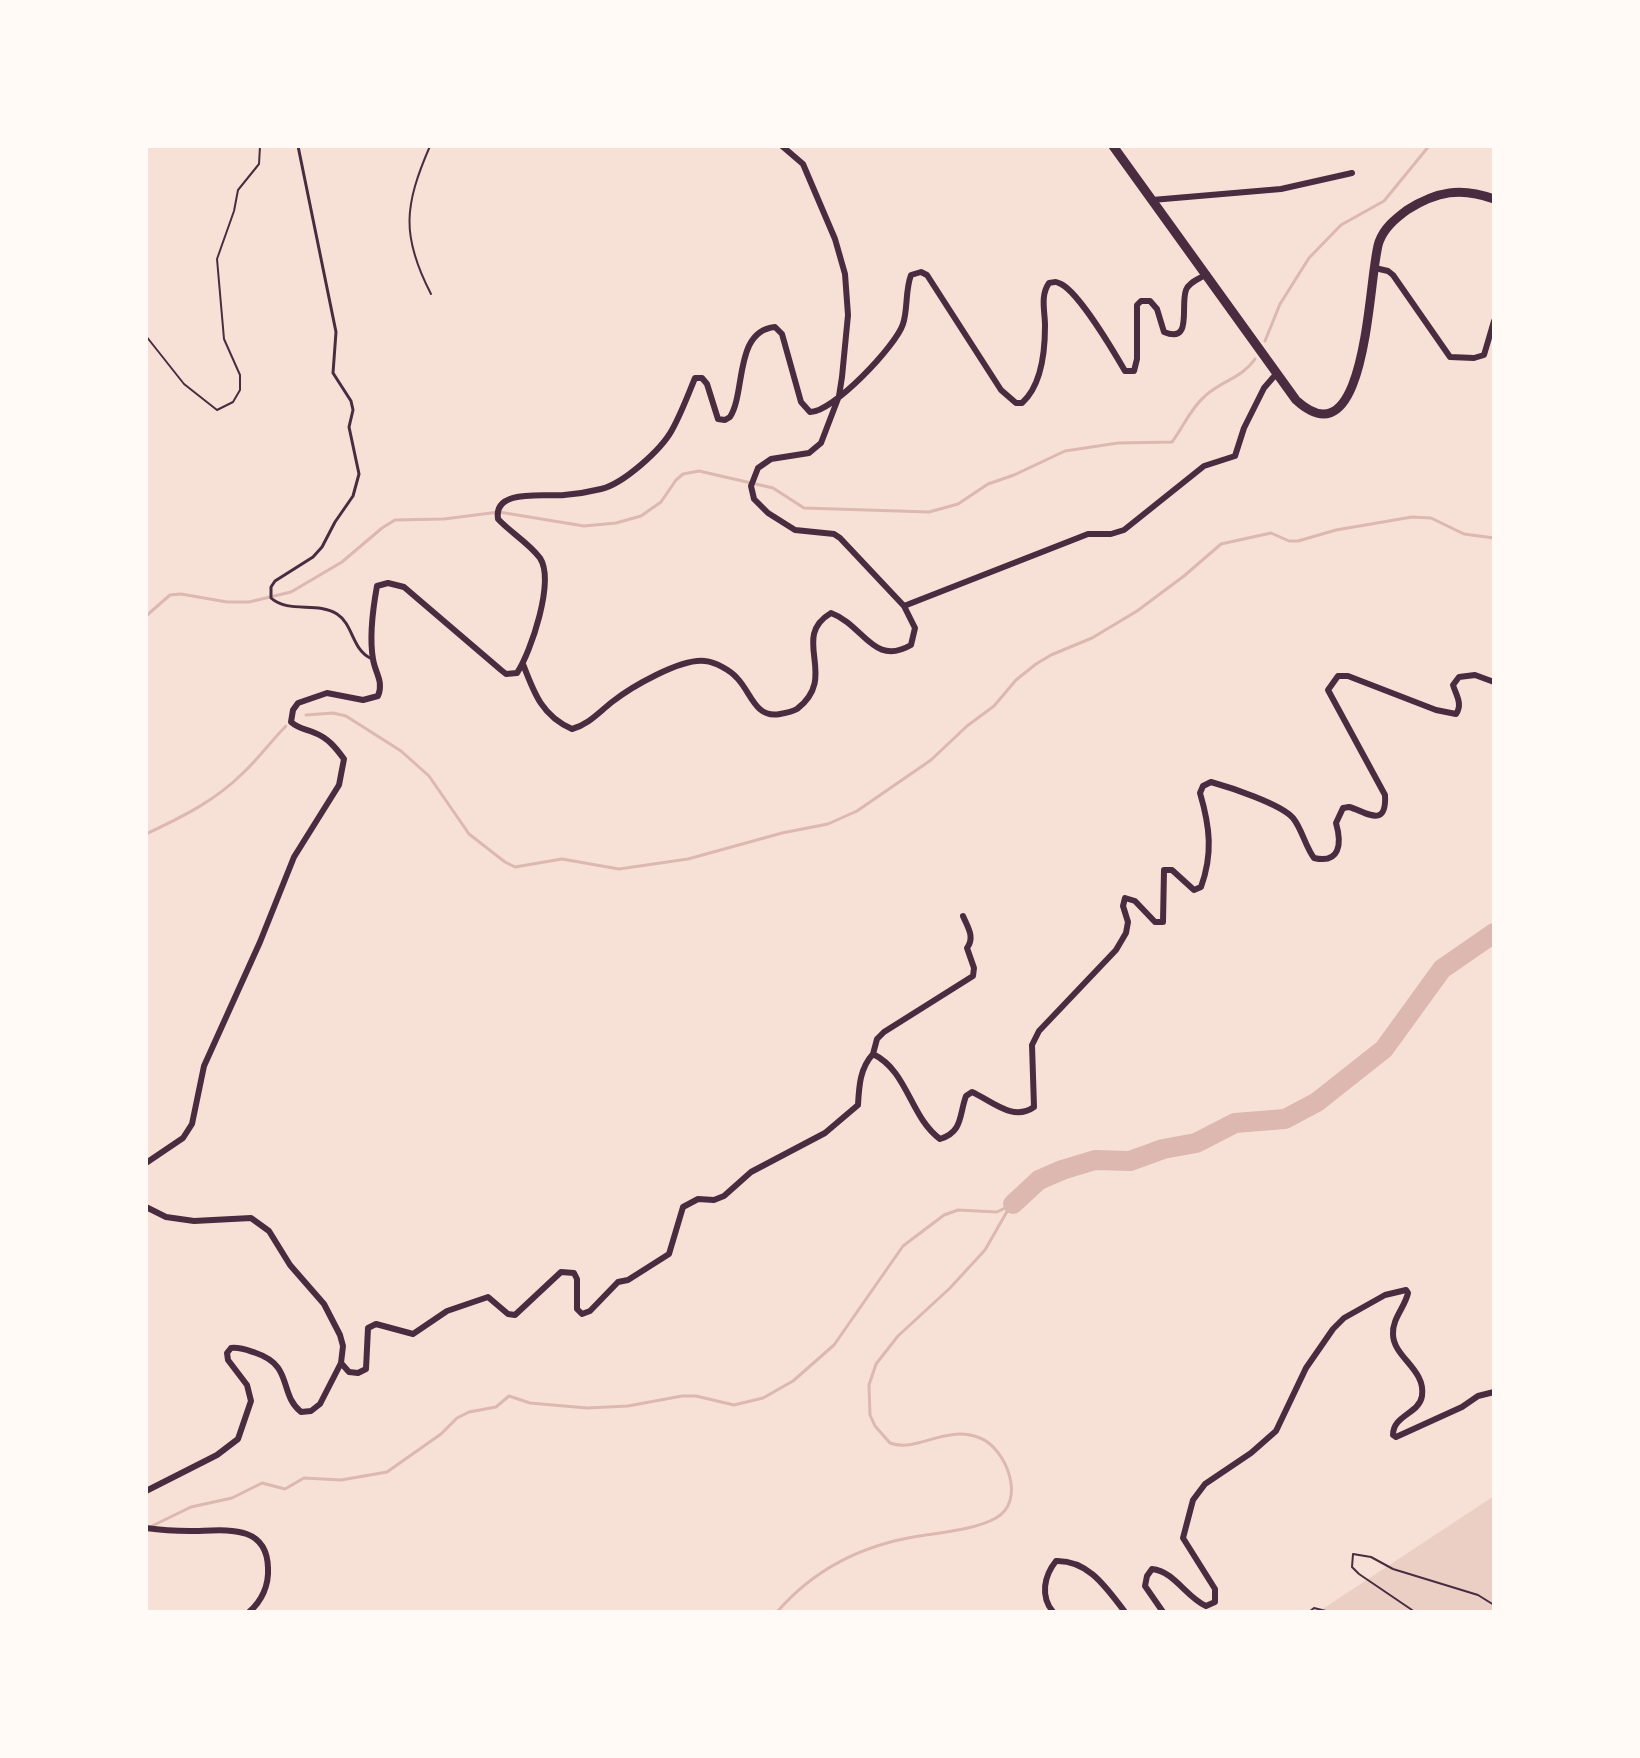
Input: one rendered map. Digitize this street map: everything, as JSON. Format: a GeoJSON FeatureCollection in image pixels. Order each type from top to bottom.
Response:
{"type":"FeatureCollection","features":[{"type":"Feature","properties":{"kind":"main road"},"geometry":{"type":"LineString","coordinates":[[1113,146],[1277,373],[1306,409],[1320,415],[1333,413],[1353,386],[1371,309],[1377,250],[1392,222],[1426,199],[1451,191],[1494,199]]}},
{"type":"Feature","properties":{"kind":"street"},"geometry":{"type":"LineString","coordinates":[[523,664],[538,704],[549,716],[572,729],[584,725],[623,695],[691,660],[709,661],[737,677],[757,708],[774,715],[795,711],[812,693],[817,672],[812,645],[820,620],[831,613],[841,617],[882,652],[898,653],[911,645],[915,628],[904,606],[840,538],[834,534],[795,530],[768,513],[754,499],[751,486],[758,468],[771,459],[809,453],[821,443],[839,396],[848,315],[845,274],[835,239],[803,164],[782,146]]}},
{"type":"Feature","properties":{"kind":"street"},"geometry":{"type":"LineString","coordinates":[[1152,200],[1281,189],[1352,173]]}},
{"type":"Feature","properties":{"kind":"street"},"geometry":{"type":"LineString","coordinates":[[1375,268],[1393,275],[1450,357],[1474,358],[1484,355],[1494,321]]}},
{"type":"Feature","properties":{"kind":"street"},"geometry":{"type":"LineString","coordinates":[[146,1163],[183,1138],[192,1124],[204,1066],[294,857],[339,785],[344,759],[326,739],[291,722],[293,710],[298,703],[327,693],[363,700],[378,696],[381,687],[373,659],[373,610],[377,586],[388,583],[404,587],[506,674],[517,673],[523,664],[546,583],[544,567],[531,548],[498,519],[500,505],[510,498],[606,489],[626,476],[672,432],[695,378],[702,378],[707,384],[718,419],[730,417],[746,351],[757,334],[769,327],[775,327],[785,339],[804,408],[817,413],[839,396],[894,341],[904,321],[908,283],[916,271],[927,275],[1001,390],[1016,403],[1022,403],[1028,398],[1043,361],[1043,296],[1049,283],[1065,286],[1125,371],[1130,372],[1134,371],[1137,359],[1137,305],[1141,301],[1150,301],[1157,309],[1164,332],[1180,333],[1184,328],[1188,285],[1207,274]]}},
{"type":"Feature","properties":{"kind":"street"},"geometry":{"type":"LineString","coordinates":[[904,606],[1088,534],[1111,534],[1124,530],[1204,466],[1235,456],[1244,428],[1264,388],[1277,373]]}},
{"type":"Feature","properties":{"kind":"street"},"geometry":{"type":"LineString","coordinates":[[873,1054],[894,1070],[926,1129],[940,1139],[950,1136],[956,1129],[962,1120],[966,1096],[972,1092],[1008,1112],[1018,1114],[1028,1111],[1034,1107],[1032,1045],[1039,1031],[1116,950],[1126,933],[1128,922],[1123,906],[1125,898],[1135,901],[1155,922],[1163,922],[1164,870],[1172,870],[1194,890],[1201,887],[1211,850],[1200,793],[1203,786],[1211,782],[1244,791],[1287,813],[1294,819],[1314,858],[1327,861],[1337,851],[1339,831],[1336,823],[1343,808],[1376,816],[1386,805],[1385,795],[1328,690],[1333,681],[1338,676],[1348,676],[1436,710],[1456,714],[1459,701],[1453,685],[1459,677],[1475,675],[1494,682]]}},
{"type":"Feature","properties":{"kind":"street"},"geometry":{"type":"LineString","coordinates":[[341,1363],[349,1372],[358,1373],[366,1369],[369,1360],[368,1328],[376,1324],[413,1334],[447,1311],[488,1297],[508,1314],[515,1315],[561,1272],[574,1273],[577,1279],[577,1309],[582,1314],[590,1311],[618,1282],[628,1280],[669,1254],[683,1207],[698,1199],[714,1200],[724,1196],[751,1172],[825,1133],[858,1105],[865,1063],[873,1054],[877,1039],[973,976],[974,968],[967,948],[972,942],[972,935],[963,916]]}},
{"type":"Feature","properties":{"kind":"street"},"geometry":{"type":"LineString","coordinates":[[146,1207],[166,1217],[194,1221],[251,1218],[269,1231],[290,1265],[324,1304],[343,1346],[341,1363],[320,1404],[311,1411],[301,1412],[293,1405],[280,1367],[265,1356],[239,1347],[231,1348],[227,1353],[228,1360],[247,1385],[251,1401],[238,1439],[217,1455],[146,1491]]}},
{"type":"Feature","properties":{"kind":"street"},"geometry":{"type":"LineString","coordinates":[[1163,1612],[1145,1586],[1152,1569],[1163,1570],[1192,1599],[1206,1606],[1215,1602],[1215,1589],[1183,1538],[1193,1500],[1205,1484],[1251,1453],[1276,1431],[1319,1346],[1344,1318],[1395,1291],[1406,1290],[1408,1293],[1392,1330],[1394,1342],[1416,1372],[1422,1398],[1417,1406],[1396,1422],[1393,1435],[1396,1437],[1462,1407],[1478,1396],[1494,1392]]}},
{"type":"Feature","properties":{"kind":"street"},"geometry":{"type":"LineString","coordinates":[[146,1528],[188,1531],[222,1529],[244,1532],[259,1540],[266,1553],[268,1570],[266,1587],[252,1611]]}},
{"type":"Feature","properties":{"kind":"street"},"geometry":{"type":"LineString","coordinates":[[1053,1612],[1047,1604],[1044,1585],[1056,1561],[1071,1560],[1098,1578],[1125,1612]]}},
{"type":"Feature","properties":{"kind":"lane"},"geometry":{"type":"LineString","coordinates":[[298,146],[336,332],[333,373],[351,401],[353,410],[349,427],[359,474],[353,496],[322,547],[313,557],[275,581],[271,587],[271,598],[284,605],[335,612],[345,620],[365,655],[373,659]]}},
{"type":"Feature","properties":{"kind":"path"},"geometry":{"type":"LineString","coordinates":[[146,336],[184,384],[217,410],[233,402],[240,390],[240,375],[224,339],[217,259],[238,190],[259,164],[260,146]]}},
{"type":"Feature","properties":{"kind":"path"},"geometry":{"type":"LineString","coordinates":[[430,146],[418,173],[408,225],[415,263],[431,294]]}},
{"type":"Feature","properties":{"kind":"path"},"geometry":{"type":"LineString","coordinates":[[1415,1612],[1359,1574],[1352,1567],[1353,1554],[1371,1557],[1393,1569],[1478,1595],[1494,1605]]}},
{"type":"Feature","properties":{"kind":"path"},"geometry":{"type":"LineString","coordinates":[[1309,1612],[1314,1608],[1330,1612]]}},
{"type":"Feature","properties":{"kind":"shaded area"},"geometry":{"type":"Polygon","coordinates":[[[1494,1496],[1494,1612],[1318,1612],[1494,1496]]]}},
{"type":"Feature","properties":{"kind":"waterway"},"geometry":{"type":"LineString","coordinates":[[1265,341],[1280,304],[1309,258],[1341,225],[1384,201],[1429,146]]}},
{"type":"Feature","properties":{"kind":"waterway"},"geometry":{"type":"LineString","coordinates":[[146,616],[170,595],[249,602],[291,592],[342,562],[395,520],[444,519],[499,512],[584,526],[616,523],[641,516],[661,502],[683,474],[699,471],[773,488],[804,508],[929,512],[958,504],[988,484],[1065,451],[1118,443],[1172,442],[1200,401],[1244,371],[1255,359]]}},
{"type":"Feature","properties":{"kind":"waterway"},"geometry":{"type":"LineString","coordinates":[[306,715],[333,713],[346,716],[401,751],[429,776],[469,834],[515,867],[562,859],[619,869],[688,859],[782,833],[828,824],[857,811],[931,760],[994,706],[1016,680],[1036,664],[1092,638],[1137,611],[1221,544],[1271,533],[1289,541],[1298,541],[1336,530],[1412,517],[1431,518],[1464,534],[1494,538]]}},
{"type":"Feature","properties":{"kind":"waterway"},"geometry":{"type":"LineString","coordinates":[[146,834],[185,815],[221,792],[249,767],[286,726]]}},
{"type":"Feature","properties":{"kind":"waterway"},"geometry":{"type":"LineString","coordinates":[[1013,1204],[1039,1180],[1062,1170],[1095,1160],[1130,1161],[1163,1149],[1196,1143],[1235,1123],[1285,1119],[1317,1102],[1384,1049],[1442,969],[1494,933]]}},
{"type":"Feature","properties":{"kind":"waterway"},"geometry":{"type":"LineString","coordinates":[[152,1526],[191,1507],[232,1498],[262,1483],[285,1489],[304,1478],[341,1480],[387,1472],[441,1434],[457,1418],[469,1412],[496,1407],[509,1396],[530,1403],[587,1408],[628,1406],[682,1396],[734,1405],[763,1398],[793,1381],[834,1345],[903,1246],[944,1215],[958,1210],[997,1212],[1013,1204]]}},
{"type":"Feature","properties":{"kind":"waterway"},"geometry":{"type":"LineString","coordinates":[[777,1612],[807,1583],[859,1552],[898,1540],[978,1525],[996,1518],[1005,1510],[1011,1488],[1005,1463],[998,1452],[980,1438],[967,1435],[955,1434],[911,1444],[890,1443],[870,1415],[869,1385],[876,1364],[898,1336],[950,1288],[985,1250],[1009,1208]]}}]}
